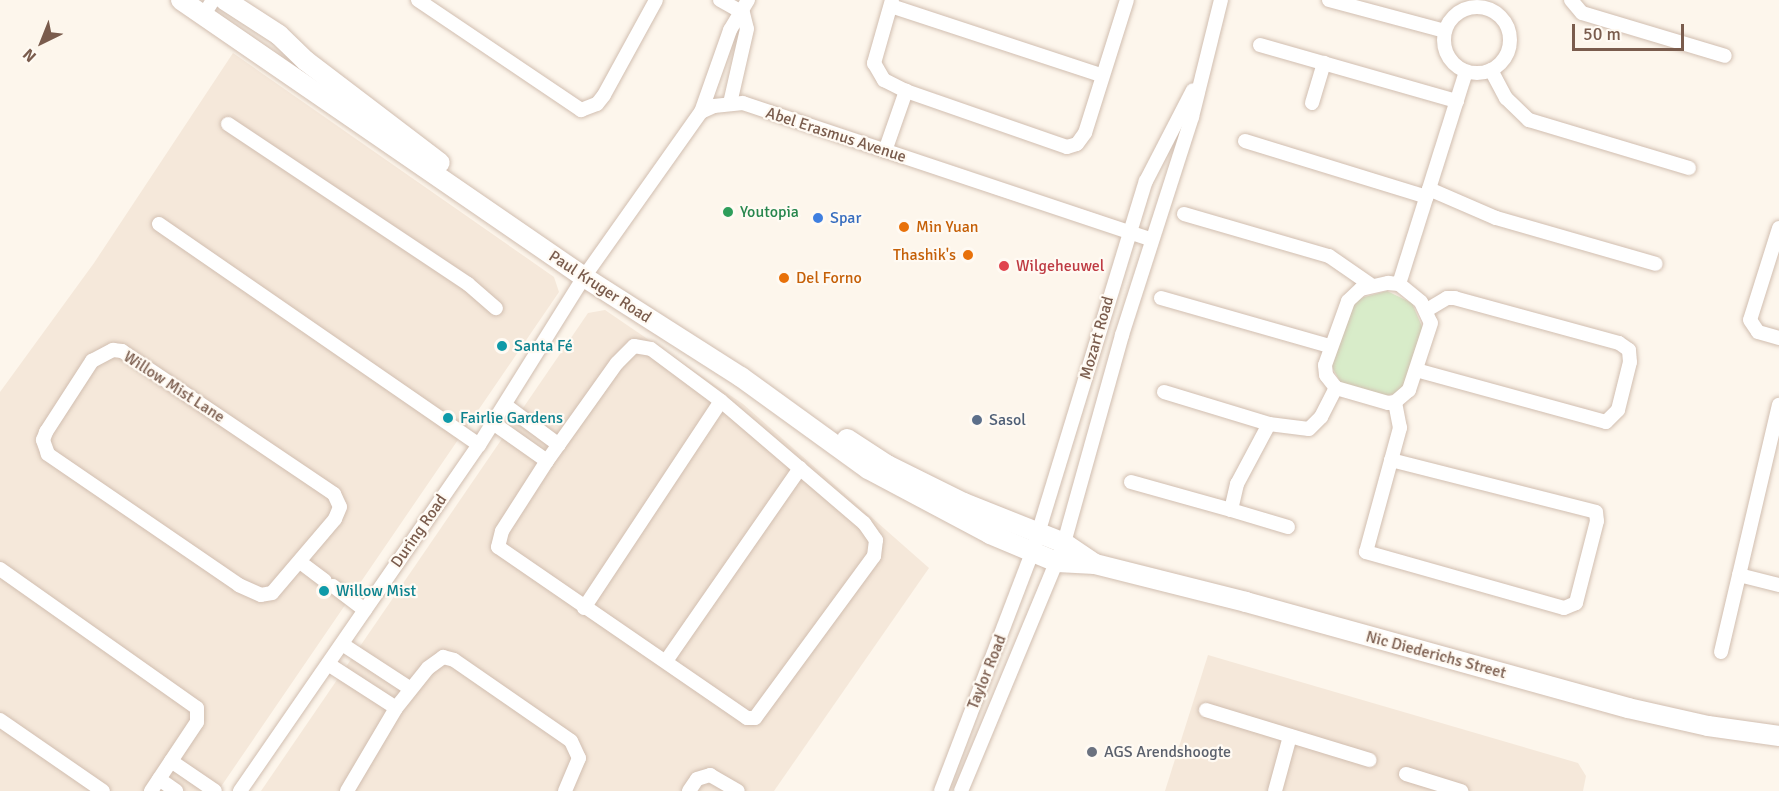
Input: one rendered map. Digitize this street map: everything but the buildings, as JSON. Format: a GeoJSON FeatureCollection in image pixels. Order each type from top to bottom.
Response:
{"type":"FeatureCollection","features":[{"type":"Feature","properties":{"kind":"street","name":"Paul Kruger Road"},"geometry":{"type":"LineString","coordinates":[[181,0],[208,8],[741,377],[885,480],[1032,553],[1057,562]]}},
{"type":"Feature","properties":{"kind":"street","name":"Paul Kruger Road"},"geometry":{"type":"LineString","coordinates":[[225,0],[279,35],[306,61],[587,272],[886,465],[964,503],[1064,543]]}},
{"type":"Feature","properties":{"kind":"street"},"geometry":{"type":"LineString","coordinates":[[418,0],[564,102],[582,110],[597,104],[604,95],[656,0]]}},
{"type":"Feature","properties":{"kind":"street"},"geometry":{"type":"LineString","coordinates":[[720,0],[746,6]]}},
{"type":"Feature","properties":{"kind":"street"},"geometry":{"type":"LineString","coordinates":[[1101,75],[891,3],[874,63],[884,80],[906,91],[1067,147],[1077,144],[1084,133],[1127,0]]}},
{"type":"Feature","properties":{"kind":"street","name":"Mozart Road"},"geometry":{"type":"LineString","coordinates":[[1057,562],[1152,240],[1192,117],[1198,83],[1221,0]]}},
{"type":"Feature","properties":{"kind":"street"},"geometry":{"type":"LineString","coordinates":[[1329,0],[1445,31]]}},
{"type":"Feature","properties":{"kind":"street"},"geometry":{"type":"LineString","coordinates":[[1571,0],[1581,13],[1725,56]]}},
{"type":"Feature","properties":{"kind":"street"},"geometry":{"type":"LineString","coordinates":[[1488,4],[1505,22],[1509,33],[1506,55],[1491,70],[1466,72],[1446,54],[1445,31],[1455,15],[1464,9],[1488,4]]}},
{"type":"Feature","properties":{"kind":"street"},"geometry":{"type":"LineString","coordinates":[[587,272],[701,112],[730,30],[746,6]]}},
{"type":"Feature","properties":{"kind":"street"},"geometry":{"type":"LineString","coordinates":[[730,103],[746,38],[746,6]]}},
{"type":"Feature","properties":{"kind":"street"},"geometry":{"type":"LineString","coordinates":[[1260,45],[1457,101]]}},
{"type":"Feature","properties":{"kind":"street"},"geometry":{"type":"LineString","coordinates":[[1312,103],[1324,63]]}},
{"type":"Feature","properties":{"kind":"street"},"geometry":{"type":"LineString","coordinates":[[1491,70],[1506,98],[1529,120],[1689,168]]}},
{"type":"Feature","properties":{"kind":"street"},"geometry":{"type":"LineString","coordinates":[[1399,284],[1466,72]]}},
{"type":"Feature","properties":{"kind":"street","name":"Mozart Road"},"geometry":{"type":"LineString","coordinates":[[1032,553],[1146,181],[1198,83]]}},
{"type":"Feature","properties":{"kind":"street"},"geometry":{"type":"LineString","coordinates":[[885,151],[906,91]]}},
{"type":"Feature","properties":{"kind":"street","name":"Abel Erasmus Avenue"},"geometry":{"type":"LineString","coordinates":[[701,112],[730,103],[743,104],[1152,240]]}},
{"type":"Feature","properties":{"kind":"street"},"geometry":{"type":"LineString","coordinates":[[228,124],[468,284],[496,308]]}},
{"type":"Feature","properties":{"kind":"street"},"geometry":{"type":"LineString","coordinates":[[1245,141],[1428,193],[1496,218],[1656,264]]}},
{"type":"Feature","properties":{"kind":"street"},"geometry":{"type":"LineString","coordinates":[[1184,214],[1329,255],[1371,285]]}},
{"type":"Feature","properties":{"kind":"street"},"geometry":{"type":"LineString","coordinates":[[159,224],[479,445]]}},
{"type":"Feature","properties":{"kind":"street"},"geometry":{"type":"LineString","coordinates":[[1779,228],[1774,257],[1750,320],[1758,332],[1779,338]]}},
{"type":"Feature","properties":{"kind":"street","name":"During Road"},"geometry":{"type":"LineString","coordinates":[[240,791],[494,423],[587,272]]}},
{"type":"Feature","properties":{"kind":"street"},"geometry":{"type":"LineString","coordinates":[[1399,284],[1427,310],[1431,323],[1409,390],[1395,402],[1336,388],[1326,375],[1330,346],[1348,301],[1371,285],[1399,284]]}},
{"type":"Feature","properties":{"kind":"street"},"geometry":{"type":"LineString","coordinates":[[1161,298],[1330,346]]}},
{"type":"Feature","properties":{"kind":"street"},"geometry":{"type":"LineString","coordinates":[[1416,370],[1606,422],[1618,410],[1630,362],[1629,350],[1618,343],[1455,298],[1447,298],[1427,310]]}},
{"type":"Feature","properties":{"kind":"street"},"geometry":{"type":"LineString","coordinates":[[634,346],[651,348],[721,401],[872,531],[877,548],[874,556],[755,718],[747,718],[498,547],[502,531],[559,445],[617,363],[634,346]]}},
{"type":"Feature","properties":{"kind":"street","name":"Willow Mist Lane"},"geometry":{"type":"LineString","coordinates":[[122,351],[334,494],[340,507],[338,516],[300,562],[272,593],[253,593],[48,454],[43,440],[46,432],[92,361],[103,352],[122,351]]}},
{"type":"Feature","properties":{"kind":"street"},"geometry":{"type":"LineString","coordinates":[[1164,392],[1269,424],[1309,429],[1321,417],[1336,388]]}},
{"type":"Feature","properties":{"kind":"street"},"geometry":{"type":"LineString","coordinates":[[584,608],[721,401]]}},
{"type":"Feature","properties":{"kind":"street"},"geometry":{"type":"LineString","coordinates":[[1391,460],[1596,512],[1598,521],[1576,603],[1564,608],[1366,552],[1391,460],[1400,428],[1395,402]]}},
{"type":"Feature","properties":{"kind":"street"},"geometry":{"type":"LineString","coordinates":[[505,405],[559,445]]}},
{"type":"Feature","properties":{"kind":"street"},"geometry":{"type":"LineString","coordinates":[[1721,652],[1779,405]]}},
{"type":"Feature","properties":{"kind":"street"},"geometry":{"type":"LineString","coordinates":[[494,423],[547,461]]}},
{"type":"Feature","properties":{"kind":"street"},"geometry":{"type":"LineString","coordinates":[[1232,510],[1239,480],[1269,424]]}},
{"type":"Feature","properties":{"kind":"street"},"geometry":{"type":"LineString","coordinates":[[666,661],[800,468]]}},
{"type":"Feature","properties":{"kind":"street"},"geometry":{"type":"LineString","coordinates":[[1131,482],[1288,527]]}},
{"type":"Feature","properties":{"kind":"street","name":"Nic Diederichs Street"},"geometry":{"type":"LineString","coordinates":[[1064,543],[1095,564]]}},
{"type":"Feature","properties":{"kind":"street","name":"Taylor Road"},"geometry":{"type":"LineString","coordinates":[[941,791],[1032,553]]}},
{"type":"Feature","properties":{"kind":"street"},"geometry":{"type":"LineString","coordinates":[[300,562],[365,610]]}},
{"type":"Feature","properties":{"kind":"street","name":"Nic Diederichs Street"},"geometry":{"type":"LineString","coordinates":[[1057,562],[1095,564],[1628,708],[1708,726],[1779,736]]}},
{"type":"Feature","properties":{"kind":"street","name":"Taylor Road"},"geometry":{"type":"LineString","coordinates":[[961,791],[1057,562]]}},
{"type":"Feature","properties":{"kind":"street"},"geometry":{"type":"LineString","coordinates":[[0,568],[192,703],[200,718],[155,785],[176,791]]}},
{"type":"Feature","properties":{"kind":"street"},"geometry":{"type":"LineString","coordinates":[[1739,575],[1779,585]]}},
{"type":"Feature","properties":{"kind":"street"},"geometry":{"type":"LineString","coordinates":[[342,644],[411,689]]}},
{"type":"Feature","properties":{"kind":"street"},"geometry":{"type":"LineString","coordinates":[[347,791],[396,708],[434,662],[443,657],[454,660],[571,741],[579,758],[565,791]]}},
{"type":"Feature","properties":{"kind":"street"},"geometry":{"type":"LineString","coordinates":[[328,664],[396,708]]}},
{"type":"Feature","properties":{"kind":"street"},"geometry":{"type":"LineString","coordinates":[[1206,710],[1370,760]]}},
{"type":"Feature","properties":{"kind":"street"},"geometry":{"type":"LineString","coordinates":[[0,720],[103,791]]}},
{"type":"Feature","properties":{"kind":"street"},"geometry":{"type":"LineString","coordinates":[[1275,791],[1290,736]]}},
{"type":"Feature","properties":{"kind":"street"},"geometry":{"type":"LineString","coordinates":[[171,761],[214,791]]}},
{"type":"Feature","properties":{"kind":"street"},"geometry":{"type":"LineString","coordinates":[[1406,774],[1461,791]]}},
{"type":"Feature","properties":{"kind":"street"},"geometry":{"type":"LineString","coordinates":[[689,791],[697,778],[710,775],[738,791]]}},
{"type":"Feature","properties":{"kind":"shaded area"},"geometry":{"type":"Polygon","coordinates":[[[233,53],[554,277],[559,292],[218,791],[0,791],[0,392],[94,263],[233,53]]]}},
{"type":"Feature","properties":{"kind":"shaded area"},"geometry":{"type":"Polygon","coordinates":[[[605,310],[743,404],[929,568],[774,791],[261,791],[588,313],[605,310]]]}},
{"type":"Feature","properties":{"kind":"shaded area"},"geometry":{"type":"Polygon","coordinates":[[[1208,655],[1578,763],[1586,776],[1583,791],[1165,791],[1208,655]]]}},
{"type":"Feature","properties":{"kind":"green space"},"geometry":{"type":"Polygon","coordinates":[[[1387,291],[1412,303],[1423,329],[1405,383],[1397,393],[1385,396],[1341,383],[1332,367],[1351,308],[1357,299],[1387,291]]]}},
{"type":"Feature","properties":{"kind":"place","name":"Youtopia"},"geometry":{"type":"Point","coordinates":[728,212]}},
{"type":"Feature","properties":{"kind":"place","name":"Spar"},"geometry":{"type":"Point","coordinates":[818,218]}},
{"type":"Feature","properties":{"kind":"place","name":"Min Yuan"},"geometry":{"type":"Point","coordinates":[904,227]}},
{"type":"Feature","properties":{"kind":"place","name":"Thashik's"},"geometry":{"type":"Point","coordinates":[968,255]}},
{"type":"Feature","properties":{"kind":"place","name":"Wilgeheuwel"},"geometry":{"type":"Point","coordinates":[1004,266]}},
{"type":"Feature","properties":{"kind":"place","name":"Del Forno"},"geometry":{"type":"Point","coordinates":[784,278]}},
{"type":"Feature","properties":{"kind":"place","name":"Santa Fé"},"geometry":{"type":"Point","coordinates":[502,346]}},
{"type":"Feature","properties":{"kind":"place","name":"Fairlie Gardens"},"geometry":{"type":"Point","coordinates":[448,418]}},
{"type":"Feature","properties":{"kind":"place","name":"Sasol"},"geometry":{"type":"Point","coordinates":[977,420]}},
{"type":"Feature","properties":{"kind":"place","name":"Willow Mist"},"geometry":{"type":"Point","coordinates":[324,591]}},
{"type":"Feature","properties":{"kind":"place","name":"AGS Arendshoogte"},"geometry":{"type":"Point","coordinates":[1092,752]}}]}
